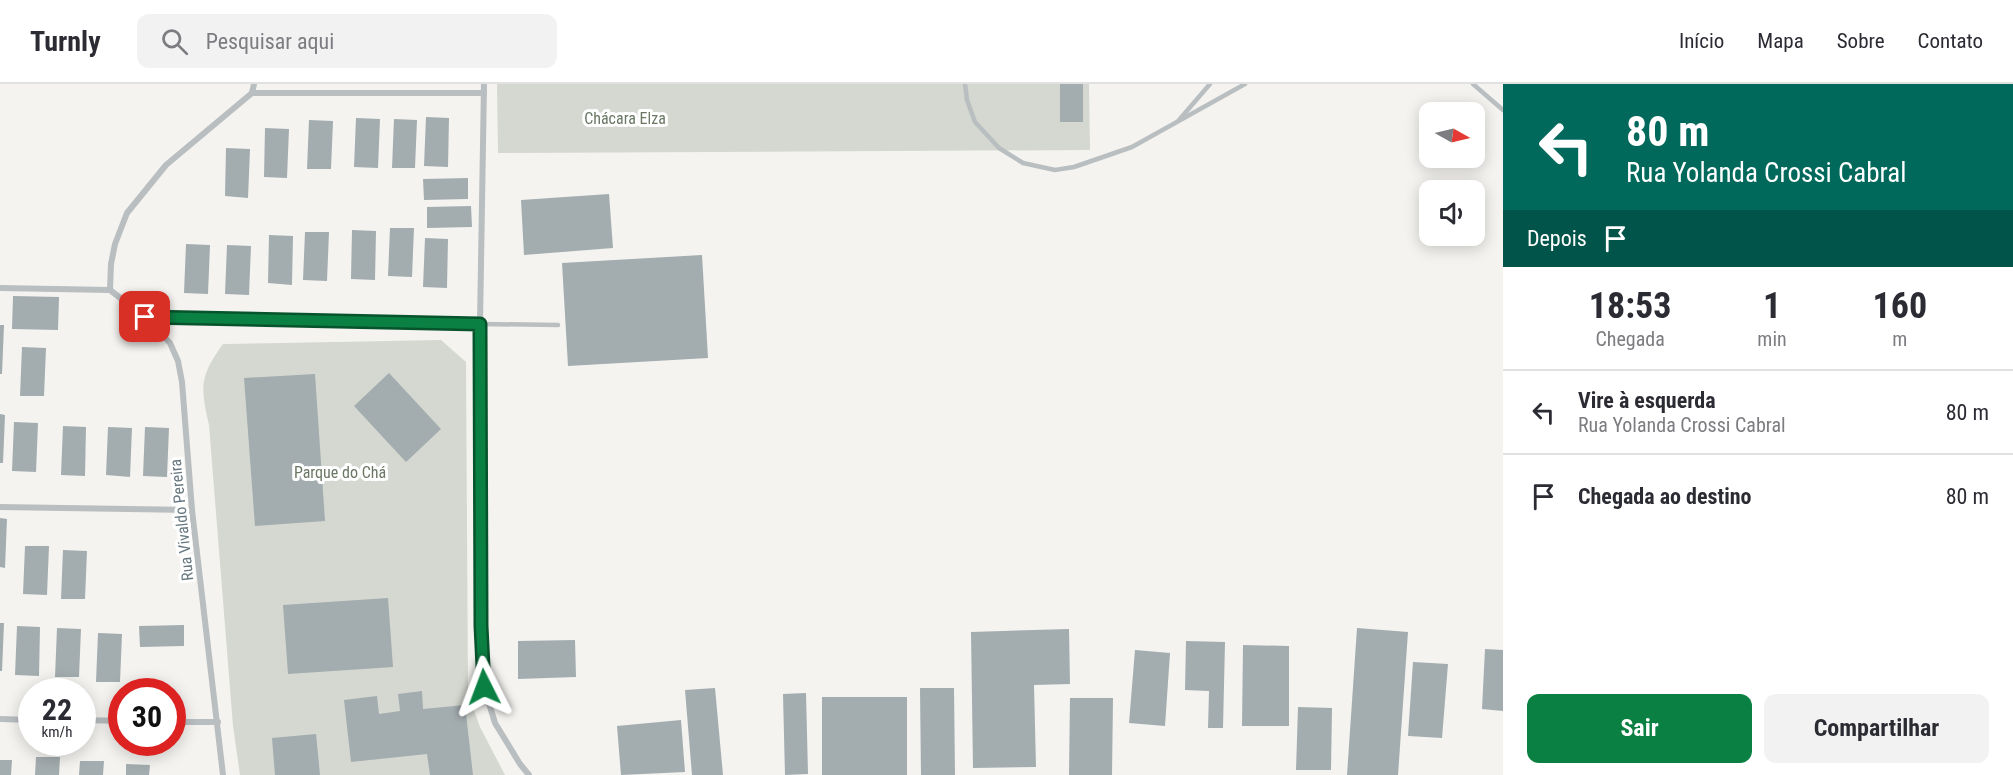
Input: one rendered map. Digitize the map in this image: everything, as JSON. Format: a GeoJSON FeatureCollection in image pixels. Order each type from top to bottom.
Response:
{"type":"FeatureCollection","features":[{"type":"Feature","properties":{"kind":"street"},"geometry":{"type":"LineString","coordinates":[[0,288],[110,290],[111,264],[115,244],[127,213],[166,165],[252,93],[254,84]]}},
{"type":"Feature","properties":{"kind":"street"},"geometry":{"type":"LineString","coordinates":[[484,84],[480,324],[481,626],[484,687],[495,723],[529,775]]}},
{"type":"Feature","properties":{"kind":"street"},"geometry":{"type":"LineString","coordinates":[[252,93],[484,93]]}},
{"type":"Feature","properties":{"kind":"street","name":"Rua Vivaldo Pereira"},"geometry":{"type":"LineString","coordinates":[[110,290],[145,317],[170,343],[178,361],[182,382],[192,510],[223,775]]}},
{"type":"Feature","properties":{"kind":"street"},"geometry":{"type":"LineString","coordinates":[[145,317],[480,324]]}},
{"type":"Feature","properties":{"kind":"street"},"geometry":{"type":"LineString","coordinates":[[0,507],[192,510]]}},
{"type":"Feature","properties":{"kind":"street"},"geometry":{"type":"LineString","coordinates":[[0,719],[18,720]]}},
{"type":"Feature","properties":{"kind":"street"},"geometry":{"type":"LineString","coordinates":[[186,722],[218,722]]}},
{"type":"Feature","properties":{"kind":"lane"},"geometry":{"type":"LineString","coordinates":[[965,84],[967,100],[975,122],[999,148],[1023,163],[1054,170],[1074,167],[1120,152],[1176,124],[1245,84]]}},
{"type":"Feature","properties":{"kind":"lane"},"geometry":{"type":"LineString","coordinates":[[1176,124],[1210,84]]}},
{"type":"Feature","properties":{"kind":"lane"},"geometry":{"type":"LineString","coordinates":[[1473,84],[1503,110]]}},
{"type":"Feature","properties":{"kind":"lane"},"geometry":{"type":"LineString","coordinates":[[480,324],[558,325]]}},
{"type":"Feature","properties":{"kind":"green space","name":"Chácara Elza"},"geometry":{"type":"Polygon","coordinates":[[[497,84],[1089,84],[1090,150],[498,153],[497,84]]]}},
{"type":"Feature","properties":{"kind":"green space","name":"Parque do Chá"},"geometry":{"type":"Polygon","coordinates":[[[441,340],[466,362],[468,693],[480,727],[505,775],[240,775],[233,726],[209,425],[203,391],[206,373],[223,344],[441,340]]]}},
{"type":"Feature","properties":{"kind":"building"},"geometry":{"type":"Polygon","coordinates":[[[1060,84],[1083,84],[1083,122],[1060,122],[1060,84]]]}},
{"type":"Feature","properties":{"kind":"building"},"geometry":{"type":"Polygon","coordinates":[[[426,117],[449,118],[448,167],[424,166],[426,117]]]}},
{"type":"Feature","properties":{"kind":"building"},"geometry":{"type":"Polygon","coordinates":[[[356,118],[380,119],[378,168],[354,167],[356,118]]]}},
{"type":"Feature","properties":{"kind":"building"},"geometry":{"type":"Polygon","coordinates":[[[394,119],[417,120],[415,168],[392,168],[394,119]]]}},
{"type":"Feature","properties":{"kind":"building"},"geometry":{"type":"Polygon","coordinates":[[[309,120],[333,121],[331,169],[307,169],[309,120]]]}},
{"type":"Feature","properties":{"kind":"building"},"geometry":{"type":"Polygon","coordinates":[[[265,128],[289,129],[287,178],[264,177],[265,128]]]}},
{"type":"Feature","properties":{"kind":"building"},"geometry":{"type":"Polygon","coordinates":[[[226,148],[250,149],[248,198],[225,196],[226,148]]]}},
{"type":"Feature","properties":{"kind":"building"},"geometry":{"type":"Polygon","coordinates":[[[468,178],[468,199],[424,200],[423,179],[468,178]]]}},
{"type":"Feature","properties":{"kind":"building"},"geometry":{"type":"Polygon","coordinates":[[[609,194],[613,248],[524,255],[521,200],[609,194]]]}},
{"type":"Feature","properties":{"kind":"building"},"geometry":{"type":"Polygon","coordinates":[[[471,206],[472,227],[427,228],[427,207],[471,206]]]}},
{"type":"Feature","properties":{"kind":"building"},"geometry":{"type":"Polygon","coordinates":[[[390,228],[414,228],[412,277],[388,276],[390,228]]]}},
{"type":"Feature","properties":{"kind":"building"},"geometry":{"type":"Polygon","coordinates":[[[352,230],[376,231],[375,280],[351,279],[352,230]]]}},
{"type":"Feature","properties":{"kind":"building"},"geometry":{"type":"Polygon","coordinates":[[[305,232],[329,232],[327,281],[303,280],[305,232]]]}},
{"type":"Feature","properties":{"kind":"building"},"geometry":{"type":"Polygon","coordinates":[[[269,235],[293,236],[292,285],[268,283],[269,235]]]}},
{"type":"Feature","properties":{"kind":"building"},"geometry":{"type":"Polygon","coordinates":[[[425,238],[448,239],[447,288],[423,287],[425,238]]]}},
{"type":"Feature","properties":{"kind":"building"},"geometry":{"type":"Polygon","coordinates":[[[186,244],[210,245],[208,294],[184,293],[186,244]]]}},
{"type":"Feature","properties":{"kind":"building"},"geometry":{"type":"Polygon","coordinates":[[[227,245],[251,246],[249,295],[225,294],[227,245]]]}},
{"type":"Feature","properties":{"kind":"building"},"geometry":{"type":"Polygon","coordinates":[[[702,255],[708,358],[568,366],[562,263],[702,255]]]}},
{"type":"Feature","properties":{"kind":"building"},"geometry":{"type":"Polygon","coordinates":[[[13,296],[59,297],[58,330],[12,329],[13,296]]]}},
{"type":"Feature","properties":{"kind":"building"},"geometry":{"type":"Polygon","coordinates":[[[0,325],[4,325],[2,374],[0,374],[0,325]]]}},
{"type":"Feature","properties":{"kind":"building"},"geometry":{"type":"Polygon","coordinates":[[[22,347],[46,348],[44,396],[20,396],[22,347]]]}},
{"type":"Feature","properties":{"kind":"building"},"geometry":{"type":"Polygon","coordinates":[[[389,373],[441,429],[406,462],[354,406],[389,373]]]}},
{"type":"Feature","properties":{"kind":"building"},"geometry":{"type":"Polygon","coordinates":[[[315,374],[325,521],[255,526],[244,378],[315,374]]]}},
{"type":"Feature","properties":{"kind":"building"},"geometry":{"type":"Polygon","coordinates":[[[0,414],[5,415],[3,463],[0,463],[0,414]]]}},
{"type":"Feature","properties":{"kind":"building"},"geometry":{"type":"Polygon","coordinates":[[[14,422],[38,423],[36,472],[12,471],[14,422]]]}},
{"type":"Feature","properties":{"kind":"building"},"geometry":{"type":"Polygon","coordinates":[[[63,426],[86,427],[85,476],[61,475],[63,426]]]}},
{"type":"Feature","properties":{"kind":"building"},"geometry":{"type":"Polygon","coordinates":[[[108,427],[132,428],[130,477],[106,475],[108,427]]]}},
{"type":"Feature","properties":{"kind":"building"},"geometry":{"type":"Polygon","coordinates":[[[145,427],[169,428],[167,477],[143,476],[145,427]]]}},
{"type":"Feature","properties":{"kind":"building"},"geometry":{"type":"Polygon","coordinates":[[[0,518],[7,519],[5,568],[0,567],[0,518]]]}},
{"type":"Feature","properties":{"kind":"building"},"geometry":{"type":"Polygon","coordinates":[[[25,546],[49,546],[47,595],[23,594],[25,546]]]}},
{"type":"Feature","properties":{"kind":"building"},"geometry":{"type":"Polygon","coordinates":[[[63,550],[87,551],[85,599],[61,599],[63,550]]]}},
{"type":"Feature","properties":{"kind":"building"},"geometry":{"type":"Polygon","coordinates":[[[388,598],[393,667],[288,674],[283,605],[388,598]]]}},
{"type":"Feature","properties":{"kind":"building"},"geometry":{"type":"Polygon","coordinates":[[[0,623],[4,623],[2,671],[0,671],[0,623]]]}},
{"type":"Feature","properties":{"kind":"building"},"geometry":{"type":"Polygon","coordinates":[[[184,625],[184,646],[140,647],[139,626],[184,625]]]}},
{"type":"Feature","properties":{"kind":"building"},"geometry":{"type":"Polygon","coordinates":[[[17,626],[40,627],[39,676],[15,675],[17,626]]]}},
{"type":"Feature","properties":{"kind":"building"},"geometry":{"type":"Polygon","coordinates":[[[57,628],[81,629],[79,677],[55,677],[57,628]]]}},
{"type":"Feature","properties":{"kind":"building"},"geometry":{"type":"Polygon","coordinates":[[[1357,628],[1408,632],[1398,775],[1347,775],[1357,628]]]}},
{"type":"Feature","properties":{"kind":"building"},"geometry":{"type":"Polygon","coordinates":[[[1069,629],[1070,684],[1034,685],[1036,767],[973,768],[971,632],[1069,629]]]}},
{"type":"Feature","properties":{"kind":"building"},"geometry":{"type":"Polygon","coordinates":[[[98,633],[122,634],[120,678],[108,678],[108,682],[96,682],[98,633]]]}},
{"type":"Feature","properties":{"kind":"building"},"geometry":{"type":"Polygon","coordinates":[[[575,640],[576,677],[518,679],[518,641],[575,640]]]}},
{"type":"Feature","properties":{"kind":"building"},"geometry":{"type":"Polygon","coordinates":[[[1186,641],[1225,642],[1223,728],[1208,728],[1209,691],[1185,690],[1186,641]]]}},
{"type":"Feature","properties":{"kind":"building"},"geometry":{"type":"Polygon","coordinates":[[[1243,645],[1289,646],[1289,726],[1242,726],[1243,645]]]}},
{"type":"Feature","properties":{"kind":"building"},"geometry":{"type":"Polygon","coordinates":[[[1485,649],[1503,650],[1503,711],[1482,709],[1485,649]]]}},
{"type":"Feature","properties":{"kind":"building"},"geometry":{"type":"Polygon","coordinates":[[[1135,650],[1170,653],[1165,726],[1129,723],[1135,650]]]}},
{"type":"Feature","properties":{"kind":"building"},"geometry":{"type":"Polygon","coordinates":[[[1413,662],[1448,664],[1442,738],[1408,736],[1413,662]]]}},
{"type":"Feature","properties":{"kind":"building"},"geometry":{"type":"Polygon","coordinates":[[[715,688],[723,775],[692,775],[685,690],[715,688]]]}},
{"type":"Feature","properties":{"kind":"building"},"geometry":{"type":"Polygon","coordinates":[[[920,688],[954,688],[955,775],[921,775],[920,688]]]}},
{"type":"Feature","properties":{"kind":"building"},"geometry":{"type":"Polygon","coordinates":[[[422,691],[423,709],[465,705],[473,775],[430,775],[427,754],[351,762],[344,700],[377,696],[379,714],[400,711],[398,694],[422,691]]]}},
{"type":"Feature","properties":{"kind":"building"},"geometry":{"type":"Polygon","coordinates":[[[806,693],[808,774],[785,775],[783,694],[806,693]]]}},
{"type":"Feature","properties":{"kind":"building"},"geometry":{"type":"Polygon","coordinates":[[[822,697],[907,697],[907,775],[822,775],[822,697]]]}},
{"type":"Feature","properties":{"kind":"building"},"geometry":{"type":"Polygon","coordinates":[[[1070,698],[1113,698],[1112,775],[1069,775],[1070,698]]]}},
{"type":"Feature","properties":{"kind":"building"},"geometry":{"type":"Polygon","coordinates":[[[1298,707],[1332,708],[1331,770],[1296,770],[1298,707]]]}},
{"type":"Feature","properties":{"kind":"building"},"geometry":{"type":"Polygon","coordinates":[[[681,720],[685,772],[621,775],[617,726],[681,720]]]}},
{"type":"Feature","properties":{"kind":"building"},"geometry":{"type":"Polygon","coordinates":[[[316,734],[320,775],[275,775],[272,738],[316,734]]]}},
{"type":"Feature","properties":{"kind":"building"},"geometry":{"type":"Polygon","coordinates":[[[36,757],[60,757],[59,775],[35,775],[36,757]]]}},
{"type":"Feature","properties":{"kind":"building"},"geometry":{"type":"Polygon","coordinates":[[[0,760],[12,760],[11,775],[0,775],[0,760]]]}},
{"type":"Feature","properties":{"kind":"building"},"geometry":{"type":"Polygon","coordinates":[[[80,761],[104,761],[103,775],[79,775],[80,761]]]}},
{"type":"Feature","properties":{"kind":"building"},"geometry":{"type":"Polygon","coordinates":[[[126,764],[150,765],[149,775],[126,775],[126,764]]]}},
{"type":"Feature","properties":{"kind":"route"},"geometry":{"type":"LineString","coordinates":[[145,317],[480,324],[481,626],[484,687]]}}]}
